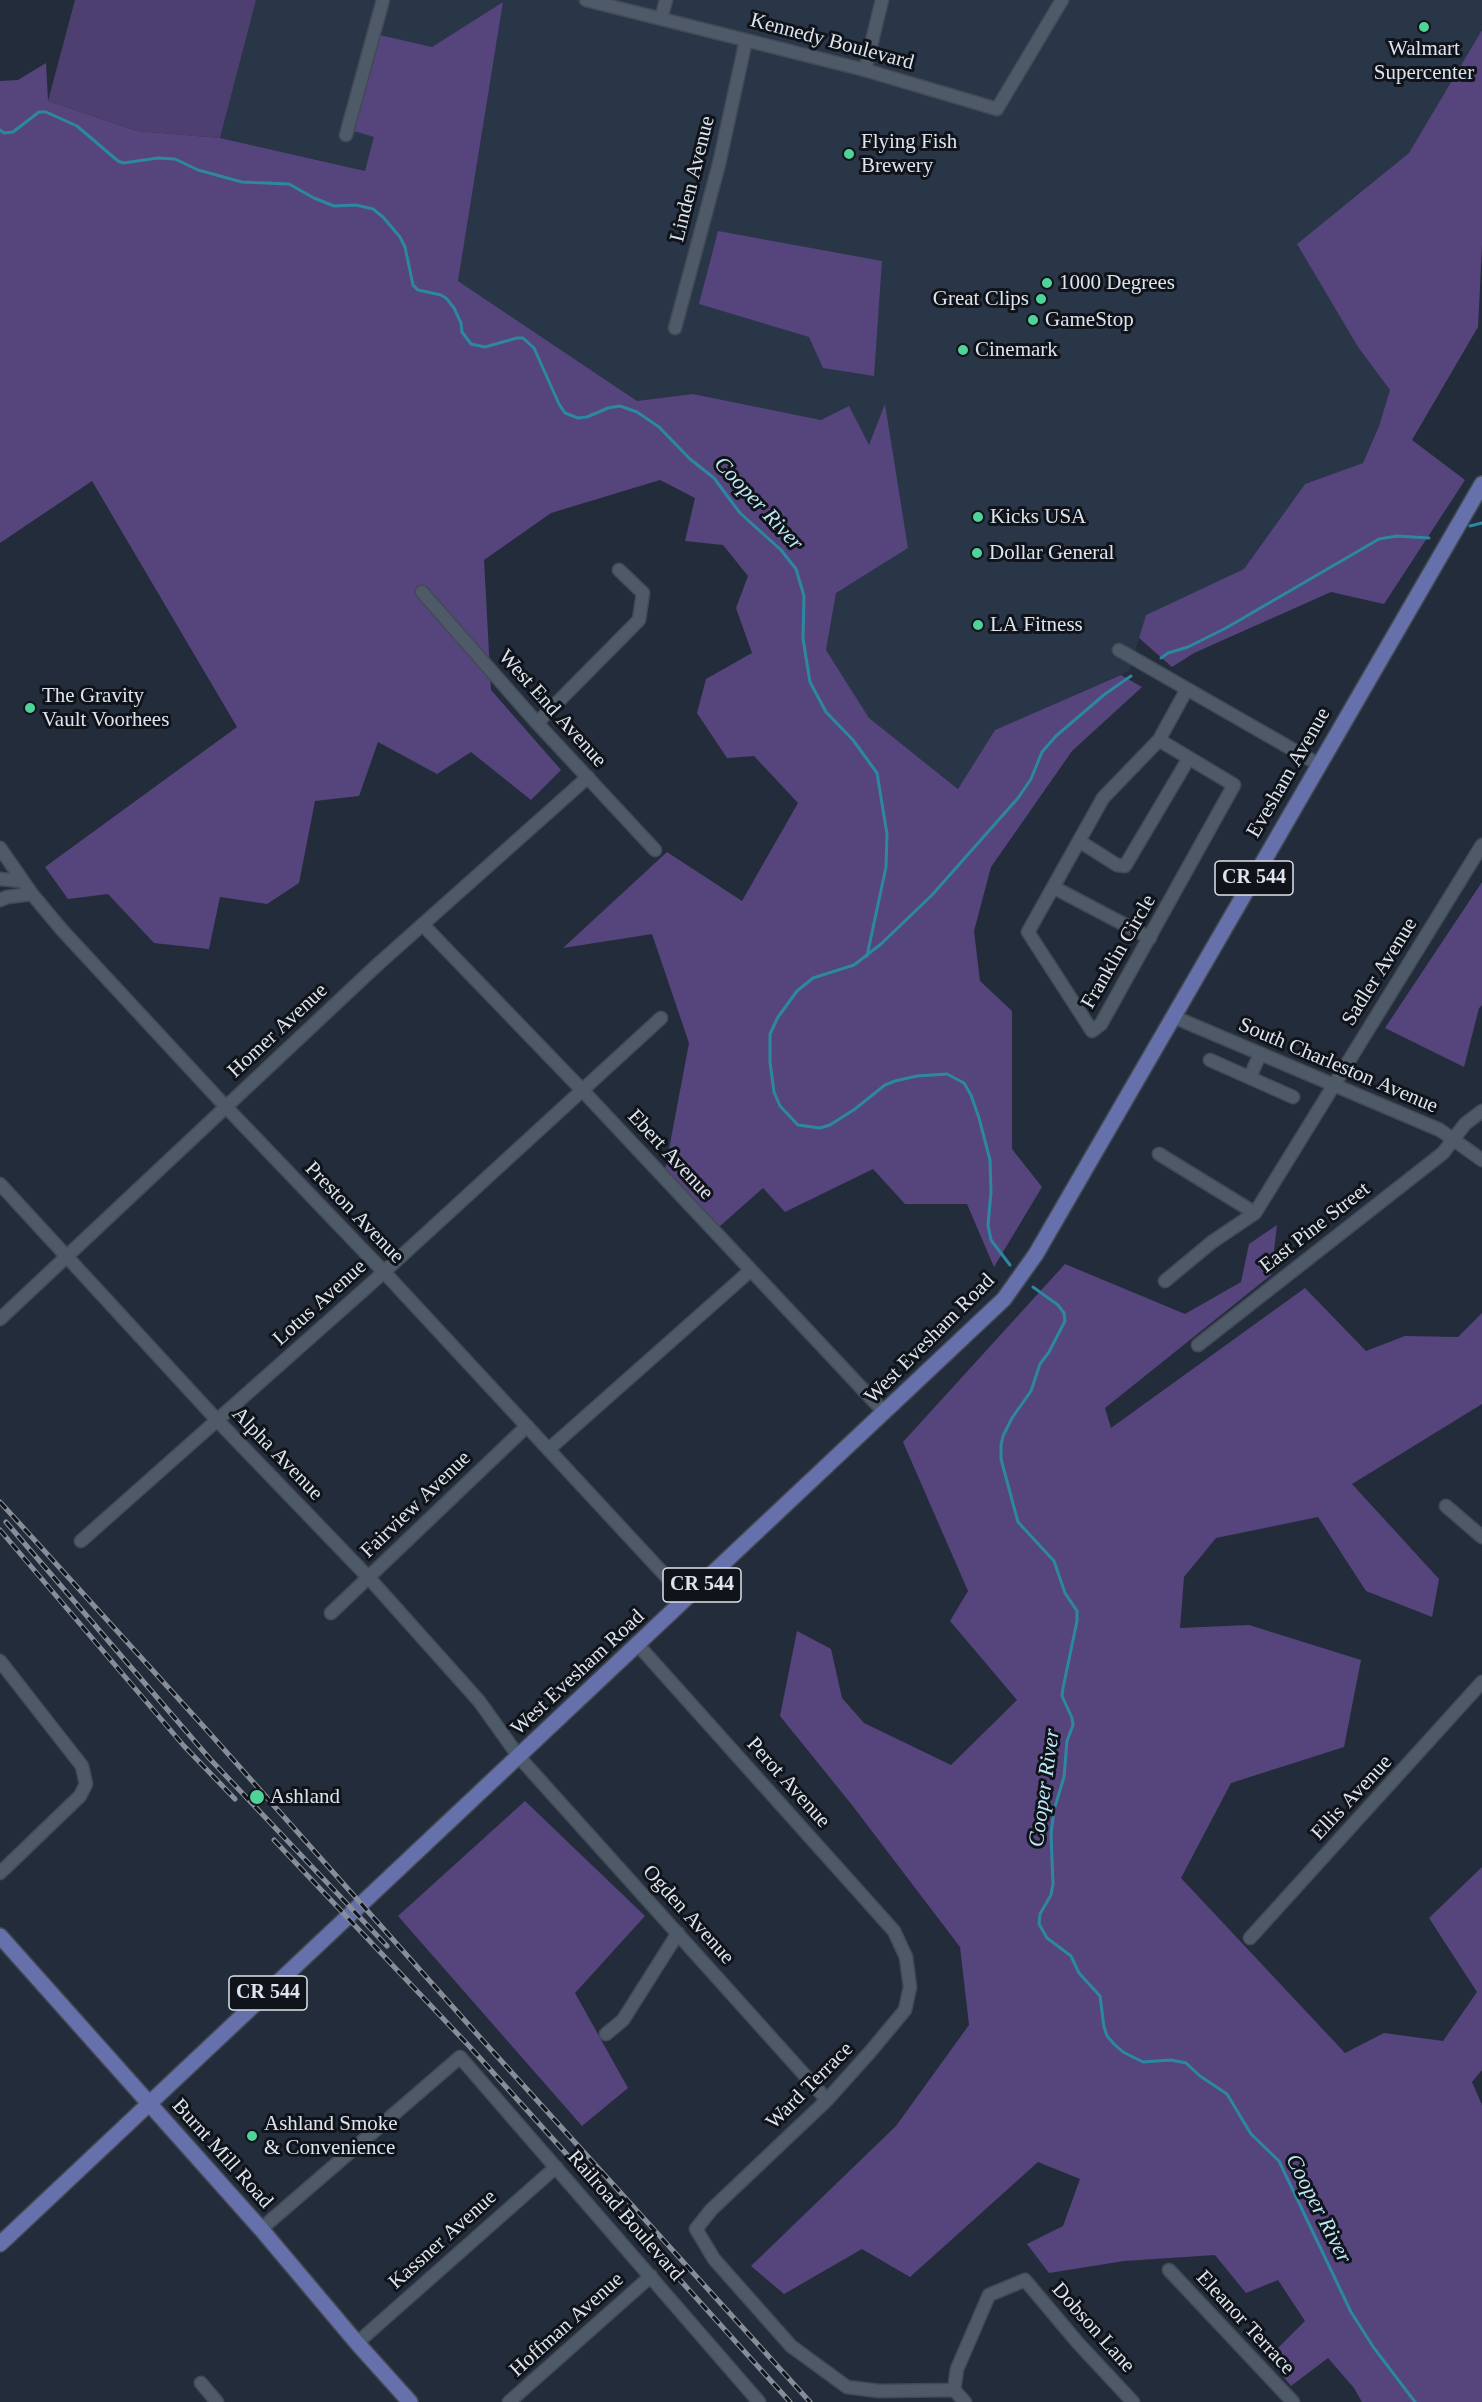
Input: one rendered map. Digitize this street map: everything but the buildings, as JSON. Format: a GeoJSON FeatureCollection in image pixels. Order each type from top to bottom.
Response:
{"type":"FeatureCollection","features":[{"type":"Feature","properties":{"kind":"main road","name":"Evesham Avenue"},"geometry":{"type":"LineString","coordinates":[[1028,1265],[1480,487]]}},
{"type":"Feature","properties":{"kind":"main road","name":"West Evesham Road"},"geometry":{"type":"LineString","coordinates":[[149,2105],[885,1413],[1004,1299],[1028,1265]]}},
{"type":"Feature","properties":{"kind":"main road","name":"Burnt Mill Road"},"geometry":{"type":"LineString","coordinates":[[0,1936],[261,2229],[410,2402]]}},
{"type":"Feature","properties":{"kind":"main road","name":"CR 544"},"geometry":{"type":"LineString","coordinates":[[0,2244],[149,2105]]}},
{"type":"Feature","properties":{"kind":"street"},"geometry":{"type":"LineString","coordinates":[[346,135],[383,0]]}},
{"type":"Feature","properties":{"kind":"street","name":"Kennedy Boulevard"},"geometry":{"type":"LineString","coordinates":[[585,0],[865,70],[997,109],[1062,0]]}},
{"type":"Feature","properties":{"kind":"street"},"geometry":{"type":"LineString","coordinates":[[661,19],[666,0]]}},
{"type":"Feature","properties":{"kind":"street"},"geometry":{"type":"LineString","coordinates":[[865,70],[882,0]]}},
{"type":"Feature","properties":{"kind":"street","name":"Linden Avenue"},"geometry":{"type":"LineString","coordinates":[[675,328],[719,164],[746,40]]}},
{"type":"Feature","properties":{"kind":"street"},"geometry":{"type":"LineString","coordinates":[[537,723],[639,620],[643,592],[619,570]]}},
{"type":"Feature","properties":{"kind":"street","name":"West End Avenue"},"geometry":{"type":"LineString","coordinates":[[422,592],[537,723],[655,850]]}},
{"type":"Feature","properties":{"kind":"street"},"geometry":{"type":"LineString","coordinates":[[1119,650],[1318,764]]}},
{"type":"Feature","properties":{"kind":"street","name":"Franklin Circle"},"geometry":{"type":"LineString","coordinates":[[1159,740],[1234,785],[1101,1024],[1092,1031],[1028,932],[1103,798],[1159,740],[1187,689]]}},
{"type":"Feature","properties":{"kind":"street"},"geometry":{"type":"LineString","coordinates":[[1079,841],[1117,865],[1125,866],[1132,858],[1189,758]]}},
{"type":"Feature","properties":{"kind":"street","name":"Homer Avenue"},"geometry":{"type":"LineString","coordinates":[[0,1319],[376,966],[588,777]]}},
{"type":"Feature","properties":{"kind":"street","name":"Sadler Avenue"},"geometry":{"type":"LineString","coordinates":[[1255,1213],[1482,845]]}},
{"type":"Feature","properties":{"kind":"street","name":"Preston Avenue"},"geometry":{"type":"LineString","coordinates":[[0,848],[32,894],[226,1107],[384,1272],[687,1599]]}},
{"type":"Feature","properties":{"kind":"street"},"geometry":{"type":"LineString","coordinates":[[0,879],[22,881]]}},
{"type":"Feature","properties":{"kind":"street"},"geometry":{"type":"LineString","coordinates":[[1053,887],[1150,938]]}},
{"type":"Feature","properties":{"kind":"street"},"geometry":{"type":"LineString","coordinates":[[0,900],[32,894]]}},
{"type":"Feature","properties":{"kind":"street","name":"Ebert Avenue"},"geometry":{"type":"LineString","coordinates":[[423,926],[583,1091],[885,1413]]}},
{"type":"Feature","properties":{"kind":"street","name":"South Charleston Avenue"},"geometry":{"type":"LineString","coordinates":[[1174,1017],[1440,1130],[1482,1160]]}},
{"type":"Feature","properties":{"kind":"street","name":"Lotus Avenue"},"geometry":{"type":"LineString","coordinates":[[81,1542],[384,1272],[661,1018]]}},
{"type":"Feature","properties":{"kind":"street"},"geometry":{"type":"LineString","coordinates":[[1250,1077],[1260,1054]]}},
{"type":"Feature","properties":{"kind":"street"},"geometry":{"type":"LineString","coordinates":[[1210,1059],[1293,1097]]}},
{"type":"Feature","properties":{"kind":"street","name":"East Pine Street"},"geometry":{"type":"LineString","coordinates":[[1198,1345],[1443,1153],[1465,1124],[1482,1111]]}},
{"type":"Feature","properties":{"kind":"street"},"geometry":{"type":"LineString","coordinates":[[1159,1154],[1255,1213],[1212,1242],[1165,1281]]}},
{"type":"Feature","properties":{"kind":"street","name":"Alpha Avenue"},"geometry":{"type":"LineString","coordinates":[[0,1184],[217,1420],[369,1578],[479,1701],[519,1757]]}},
{"type":"Feature","properties":{"kind":"street"},"geometry":{"type":"LineString","coordinates":[[549,1449],[751,1270]]}},
{"type":"Feature","properties":{"kind":"street","name":"Fairview Avenue"},"geometry":{"type":"LineString","coordinates":[[332,1613],[527,1426]]}},
{"type":"Feature","properties":{"kind":"street"},"geometry":{"type":"LineString","coordinates":[[1446,1506],[1482,1537]]}},
{"type":"Feature","properties":{"kind":"street","name":"Perot Avenue"},"geometry":{"type":"LineString","coordinates":[[638,1645],[894,1931],[903,1950]]}},
{"type":"Feature","properties":{"kind":"street"},"geometry":{"type":"LineString","coordinates":[[0,1661],[82,1766],[86,1779],[80,1796],[0,1873]]}},
{"type":"Feature","properties":{"kind":"street","name":"Ellis Avenue"},"geometry":{"type":"LineString","coordinates":[[1250,1938],[1482,1682]]}},
{"type":"Feature","properties":{"kind":"street","name":"Ogden Avenue"},"geometry":{"type":"LineString","coordinates":[[519,1757],[827,2100]]}},
{"type":"Feature","properties":{"kind":"street"},"geometry":{"type":"LineString","coordinates":[[606,2034],[623,2020],[678,1934]]}},
{"type":"Feature","properties":{"kind":"street","name":"Ward Terrace"},"geometry":{"type":"LineString","coordinates":[[903,1950],[910,1987],[905,2010],[827,2100],[711,2210],[696,2229],[714,2259],[791,2346],[847,2387],[879,2391],[954,2390]]}},
{"type":"Feature","properties":{"kind":"street","name":"Railroad Boulevard"},"geometry":{"type":"LineString","coordinates":[[261,2229],[460,2057],[759,2402]]}},
{"type":"Feature","properties":{"kind":"street","name":"Kassner Avenue"},"geometry":{"type":"LineString","coordinates":[[357,2343],[556,2167]]}},
{"type":"Feature","properties":{"kind":"street","name":"Eleanor Terrace"},"geometry":{"type":"LineString","coordinates":[[1169,2270],[1293,2402]]}},
{"type":"Feature","properties":{"kind":"street","name":"Hoffman Avenue"},"geometry":{"type":"LineString","coordinates":[[509,2402],[651,2276]]}},
{"type":"Feature","properties":{"kind":"street","name":"Dobson Lane"},"geometry":{"type":"LineString","coordinates":[[954,2390],[957,2369],[989,2295],[1025,2280],[1078,2343],[1133,2402]]}},
{"type":"Feature","properties":{"kind":"street"},"geometry":{"type":"LineString","coordinates":[[201,2383],[217,2402]]}},
{"type":"Feature","properties":{"kind":"street"},"geometry":{"type":"LineString","coordinates":[[954,2390],[965,2402]]}},
{"type":"Feature","properties":{"kind":"shaded area"},"geometry":{"type":"Polygon","coordinates":[[[75,0],[256,0],[220,138],[137,131],[48,101],[75,0]]]}},
{"type":"Feature","properties":{"kind":"shaded area"},"geometry":{"type":"Polygon","coordinates":[[[256,0],[1482,0],[1482,30],[1409,153],[1297,244],[1358,347],[1390,390],[1379,426],[1363,463],[1305,484],[1244,569],[1146,615],[1129,671],[995,730],[959,789],[869,718],[826,650],[836,593],[908,548],[885,405],[869,446],[821,420],[693,394],[637,401],[458,281],[503,2],[432,47],[348,129],[375,137],[365,171],[220,138],[256,0]]]}},
{"type":"Feature","properties":{"kind":"shaded area"},"geometry":{"type":"Polygon","coordinates":[[[503,2],[458,281],[637,401],[693,394],[821,420],[849,406],[869,445],[885,404],[908,548],[836,593],[826,650],[869,718],[958,789],[995,730],[1121,675],[1142,687],[1072,751],[991,867],[974,931],[980,981],[1012,1011],[1012,1149],[1042,1187],[994,1267],[967,1204],[905,1204],[873,1169],[785,1212],[763,1188],[711,1234],[663,1181],[689,1043],[652,934],[563,948],[667,852],[742,901],[798,803],[754,756],[727,758],[697,713],[706,679],[752,653],[736,608],[748,576],[723,545],[685,541],[695,498],[660,480],[551,513],[484,560],[491,690],[561,770],[531,800],[471,752],[437,774],[378,742],[359,796],[315,801],[299,883],[267,904],[220,897],[209,949],[154,943],[108,894],[68,899],[45,867],[237,727],[92,481],[0,543],[0,81],[18,80],[46,63],[48,101],[137,131],[220,138],[365,171],[374,137],[347,129],[375,34],[432,47],[503,2]]]}},
{"type":"Feature","properties":{"kind":"shaded area"},"geometry":{"type":"Polygon","coordinates":[[[1482,30],[1482,246],[1478,327],[1412,440],[1465,480],[1384,604],[1331,592],[1194,653],[1172,667],[1139,638],[1146,615],[1244,569],[1305,484],[1363,463],[1379,426],[1390,390],[1358,347],[1297,244],[1409,153],[1482,30]]]}},
{"type":"Feature","properties":{"kind":"shaded area"},"geometry":{"type":"Polygon","coordinates":[[[718,231],[882,261],[874,376],[823,368],[809,337],[699,304],[718,231]]]}},
{"type":"Feature","properties":{"kind":"shaded area"},"geometry":{"type":"Polygon","coordinates":[[[1482,882],[1482,1005],[1479,1008],[1464,1067],[1385,1028],[1482,882]]]}},
{"type":"Feature","properties":{"kind":"shaded area"},"geometry":{"type":"Polygon","coordinates":[[[1277,1225],[1271,1275],[1105,1408],[1111,1428],[1305,1288],[1366,1351],[1405,1336],[1458,1337],[1482,1313],[1482,1404],[1352,1484],[1439,1579],[1432,1617],[1366,1591],[1318,1517],[1216,1538],[1184,1577],[1180,1628],[1249,1625],[1361,1660],[1344,1747],[1231,1783],[1181,1878],[1345,2053],[1384,2033],[1443,2041],[1477,1992],[1429,1918],[1482,1867],[1482,2070],[1472,2082],[1482,2105],[1482,2402],[1362,2402],[1354,2388],[1328,2358],[1291,2386],[1268,2358],[1305,2321],[1278,2280],[1246,2293],[1215,2255],[1124,2261],[1049,2273],[1027,2244],[1063,2226],[1080,2179],[1038,2162],[910,2277],[862,2249],[784,2294],[751,2266],[896,2126],[969,2025],[960,1947],[852,1805],[780,1716],[797,1631],[831,1649],[842,1698],[864,1723],[951,1765],[1017,1700],[950,1621],[968,1591],[903,1442],[1065,1264],[1185,1314],[1241,1282],[1249,1244],[1277,1225]]]}},
{"type":"Feature","properties":{"kind":"shaded area"},"geometry":{"type":"Polygon","coordinates":[[[525,1801],[645,1916],[575,1993],[628,2088],[582,2126],[398,1916],[525,1801]]]}},
{"type":"Feature","properties":{"kind":"waterway","name":"Cooper River"},"geometry":{"type":"LineString","coordinates":[[0,130],[4,133],[13,132],[39,112],[46,112],[77,126],[123,163],[158,158],[175,159],[198,170],[242,182],[289,184],[334,206],[356,205],[373,209],[400,237],[405,247],[413,285],[418,290],[441,295],[447,299],[461,323],[462,332],[471,344],[485,347],[523,338],[534,348],[565,413],[578,418],[587,417],[608,408],[620,406],[637,412],[659,427],[690,459],[714,478],[740,513],[781,550],[796,569],[804,596],[803,639],[810,682],[826,712],[853,740],[877,773],[887,834],[886,867],[867,956]]}},
{"type":"Feature","properties":{"kind":"waterway"},"geometry":{"type":"LineString","coordinates":[[1470,526],[1482,523]]}},
{"type":"Feature","properties":{"kind":"waterway"},"geometry":{"type":"LineString","coordinates":[[1161,658],[1226,628],[1379,539],[1397,536],[1429,538]]}},
{"type":"Feature","properties":{"kind":"waterway","name":"Cooper River"},"geometry":{"type":"LineString","coordinates":[[1010,1265],[991,1240],[988,1225],[991,1192],[990,1160],[979,1118],[964,1083],[947,1074],[917,1076],[895,1081],[885,1085],[830,1125],[820,1128],[798,1125],[780,1106],[774,1092],[770,1062],[770,1034],[778,1017],[797,991],[813,978],[854,965],[881,944],[932,895],[1018,798],[1031,779],[1042,752],[1056,736],[1105,694],[1131,676]]}},
{"type":"Feature","properties":{"kind":"waterway","name":"Cooper River"},"geometry":{"type":"LineString","coordinates":[[1033,1287],[1058,1305],[1064,1313],[1065,1321],[1040,1364],[1031,1391],[1012,1418],[1003,1436],[1001,1459],[1018,1522],[1054,1561],[1065,1593],[1077,1611],[1062,1696],[1073,1725],[1067,1741],[1064,1777],[1054,1810],[1051,1834],[1053,1884],[1051,1895],[1040,1914],[1039,1924],[1047,1938],[1071,1956],[1079,1973],[1100,1996],[1104,2027],[1107,2036],[1114,2044],[1123,2052],[1143,2062],[1171,2060],[1186,2063],[1200,2076],[1227,2094],[1251,2134],[1279,2161],[1351,2312],[1374,2348],[1415,2402]]}},
{"type":"Feature","properties":{"kind":"railway"},"geometry":{"type":"LineString","coordinates":[[0,1502],[810,2402]]}},
{"type":"Feature","properties":{"kind":"railway"},"geometry":{"type":"LineString","coordinates":[[6,1522],[210,1759],[387,1946]]}},
{"type":"Feature","properties":{"kind":"railway"},"geometry":{"type":"LineString","coordinates":[[0,1530],[184,1746],[235,1799]]}},
{"type":"Feature","properties":{"kind":"railway"},"geometry":{"type":"LineString","coordinates":[[274,1840],[470,2047],[790,2402]]}},
{"type":"Feature","properties":{"kind":"place","name":"Walmart Supercenter"},"geometry":{"type":"Point","coordinates":[1424,27]}},
{"type":"Feature","properties":{"kind":"place","name":"Flying Fish Brewery"},"geometry":{"type":"Point","coordinates":[849,154]}},
{"type":"Feature","properties":{"kind":"place","name":"1000 Degrees"},"geometry":{"type":"Point","coordinates":[1047,283]}},
{"type":"Feature","properties":{"kind":"place","name":"Great Clips"},"geometry":{"type":"Point","coordinates":[1041,299]}},
{"type":"Feature","properties":{"kind":"place","name":"GameStop"},"geometry":{"type":"Point","coordinates":[1033,320]}},
{"type":"Feature","properties":{"kind":"place","name":"Cinemark"},"geometry":{"type":"Point","coordinates":[963,350]}},
{"type":"Feature","properties":{"kind":"place","name":"Kicks USA"},"geometry":{"type":"Point","coordinates":[978,517]}},
{"type":"Feature","properties":{"kind":"place","name":"Dollar General"},"geometry":{"type":"Point","coordinates":[977,553]}},
{"type":"Feature","properties":{"kind":"place","name":"LA Fitness"},"geometry":{"type":"Point","coordinates":[978,625]}},
{"type":"Feature","properties":{"kind":"place","name":"The Gravity Vault Voorhees"},"geometry":{"type":"Point","coordinates":[30,708]}},
{"type":"Feature","properties":{"kind":"place","name":"Ashland"},"geometry":{"type":"Point","coordinates":[257,1797]}},
{"type":"Feature","properties":{"kind":"place","name":"Ashland Smoke & Convenience"},"geometry":{"type":"Point","coordinates":[252,2136]}}]}
